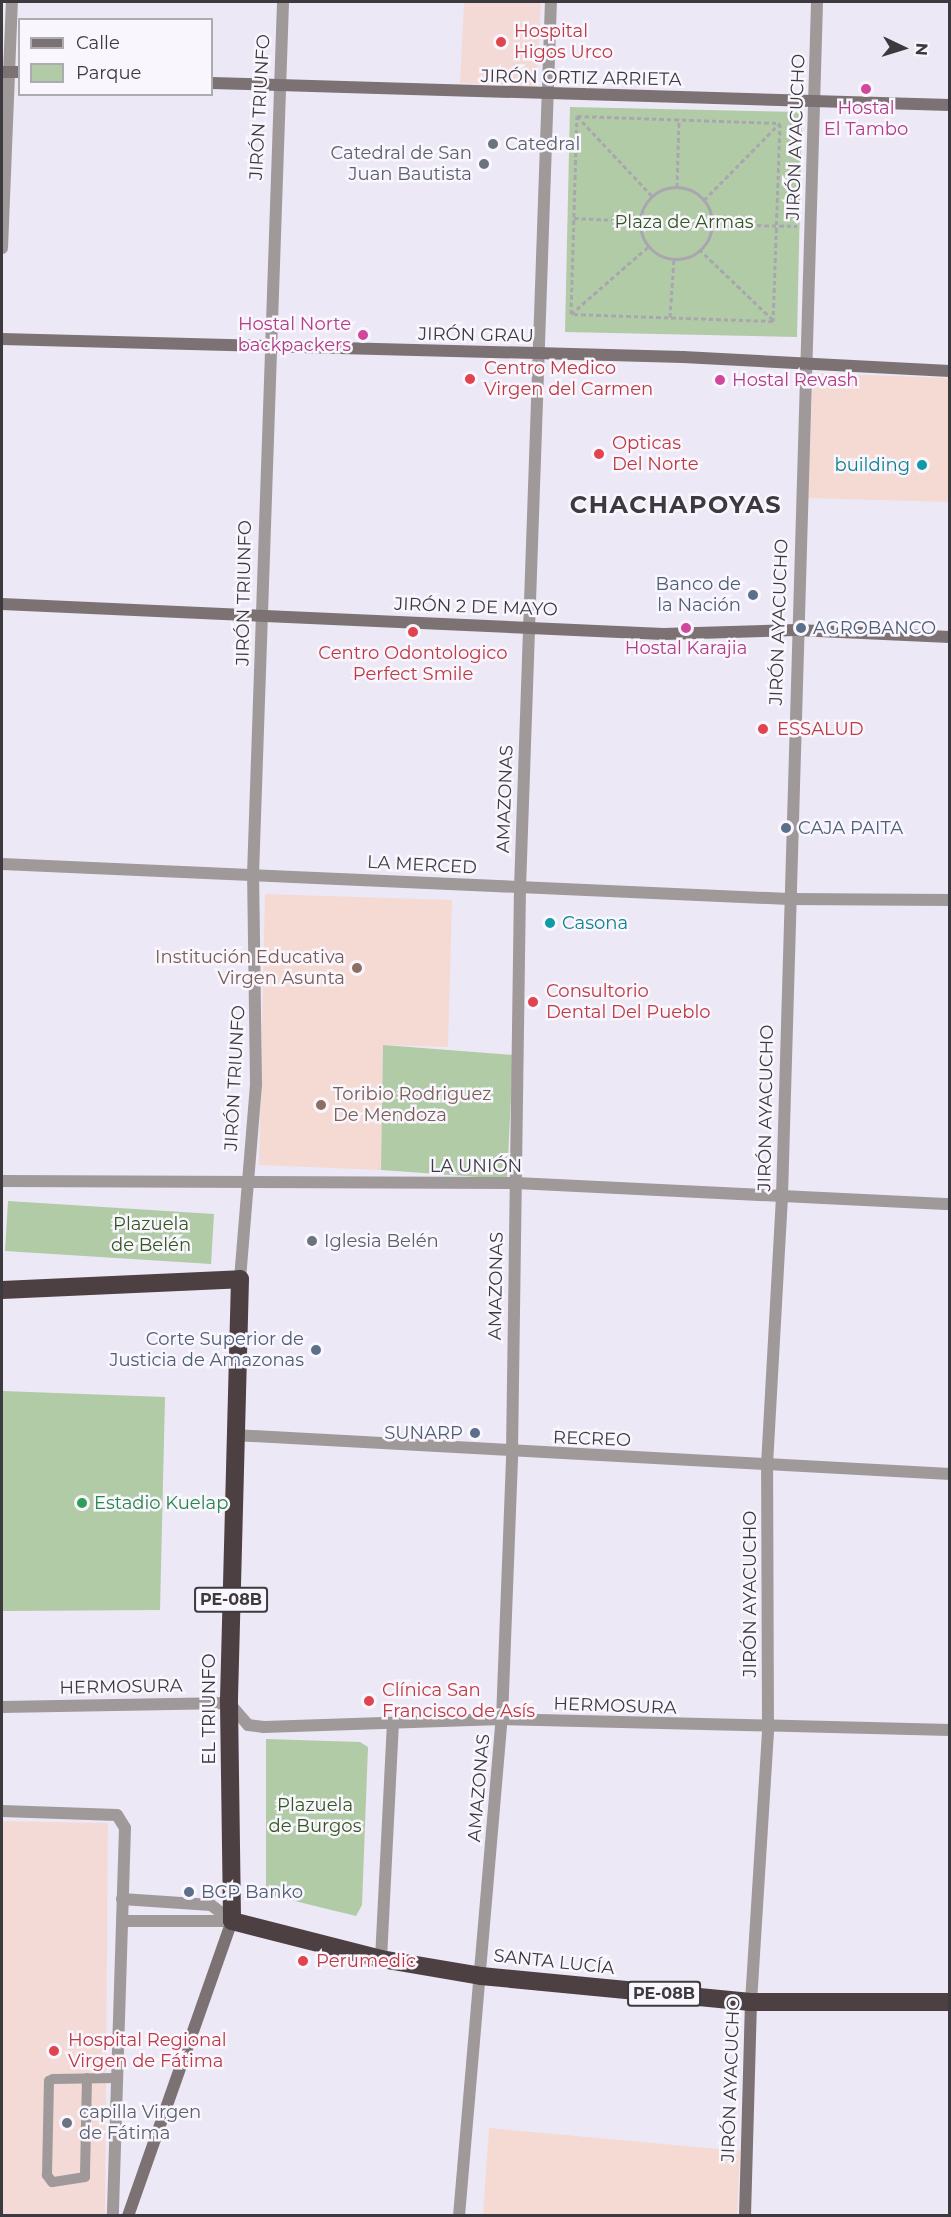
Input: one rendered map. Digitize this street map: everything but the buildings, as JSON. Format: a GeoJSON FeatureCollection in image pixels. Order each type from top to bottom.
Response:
{"type":"FeatureCollection","features":[{"type":"Feature","properties":{"kind":"highway"},"geometry":{"type":"LineString","coordinates":[[2,1290],[240,1279]]}},
{"type":"Feature","properties":{"kind":"highway","name":"EL TRIUNFO"},"geometry":{"type":"LineString","coordinates":[[232,1921],[230,1703],[234,1435],[240,1279]]}},
{"type":"Feature","properties":{"kind":"highway","name":"SANTA LUCÍA"},"geometry":{"type":"LineString","coordinates":[[232,1921],[381,1959],[481,1976],[751,2002],[950,2002]]}},
{"type":"Feature","properties":{"kind":"main road","name":"JIRÓN ORTIZ ARRIETA"},"geometry":{"type":"LineString","coordinates":[[213,83],[279,88],[950,105]]}},
{"type":"Feature","properties":{"kind":"main road","name":"JIRÓN GRAU"},"geometry":{"type":"LineString","coordinates":[[2,339],[267,349],[539,354],[950,371]]}},
{"type":"Feature","properties":{"kind":"main road","name":"JIRÓN 2 DE MAYO"},"geometry":{"type":"LineString","coordinates":[[2,604],[528,626],[663,634],[796,630],[950,637]]}},
{"type":"Feature","properties":{"kind":"main road","name":"EL TRIUNFO"},"geometry":{"type":"LineString","coordinates":[[128,2216],[232,1921]]}},
{"type":"Feature","properties":{"kind":"main road","name":"JIRÓN AYACUCHO"},"geometry":{"type":"LineString","coordinates":[[745,2216],[751,2002]]}},
{"type":"Feature","properties":{"kind":"street"},"geometry":{"type":"LineString","coordinates":[[2,248],[12,2]]}},
{"type":"Feature","properties":{"kind":"street","name":"JIRÓN TRIUNFO"},"geometry":{"type":"LineString","coordinates":[[246,1184],[256,1084],[253,875],[262,616],[267,349],[283,2]]}},
{"type":"Feature","properties":{"kind":"street","name":"AMAZONAS"},"geometry":{"type":"LineString","coordinates":[[459,2216],[502,1719],[512,1454],[520,888],[551,2]]}},
{"type":"Feature","properties":{"kind":"street","name":"JIRÓN AYACUCHO"},"geometry":{"type":"LineString","coordinates":[[751,2002],[768,1729],[767,1465],[782,1196],[796,630],[818,2]]}},
{"type":"Feature","properties":{"kind":"street","name":"LA MERCED"},"geometry":{"type":"LineString","coordinates":[[2,864],[789,899],[950,900]]}},
{"type":"Feature","properties":{"kind":"street","name":"LA UNIÓN"},"geometry":{"type":"LineString","coordinates":[[2,1181],[246,1184],[516,1183],[950,1204]]}},
{"type":"Feature","properties":{"kind":"street","name":"EL TRIUNFO"},"geometry":{"type":"LineString","coordinates":[[240,1279],[246,1184]]}},
{"type":"Feature","properties":{"kind":"street","name":"RECREO"},"geometry":{"type":"LineString","coordinates":[[234,1435],[512,1454],[950,1474]]}},
{"type":"Feature","properties":{"kind":"street","name":"HERMOSURA"},"geometry":{"type":"LineString","coordinates":[[2,1707],[230,1703],[248,1725],[264,1727],[393,1725],[502,1719],[768,1729],[950,1730]]}},
{"type":"Feature","properties":{"kind":"street"},"geometry":{"type":"LineString","coordinates":[[381,1959],[393,1725]]}},
{"type":"Feature","properties":{"kind":"street"},"geometry":{"type":"LineString","coordinates":[[2,1811],[117,1815],[123,1820],[113,2216]]}},
{"type":"Feature","properties":{"kind":"street","name":"SANTA LUCÍA"},"geometry":{"type":"LineString","coordinates":[[122,1899],[211,1905],[232,1921]]}},
{"type":"Feature","properties":{"kind":"street","name":"SANTA LUCÍA"},"geometry":{"type":"LineString","coordinates":[[122,1921],[232,1921]]}},
{"type":"Feature","properties":{"kind":"lane"},"geometry":{"type":"LineString","coordinates":[[87,2078],[85,2177],[52,2182],[47,2175],[49,2081],[87,2078],[116,2078]]}},
{"type":"Feature","properties":{"kind":"path"},"geometry":{"type":"LineString","coordinates":[[578,116],[780,123]]}},
{"type":"Feature","properties":{"kind":"path"},"geometry":{"type":"LineString","coordinates":[[578,116],[652,196]]}},
{"type":"Feature","properties":{"kind":"path"},"geometry":{"type":"LineString","coordinates":[[571,314],[578,116]]}},
{"type":"Feature","properties":{"kind":"path"},"geometry":{"type":"LineString","coordinates":[[677,187],[679,119]]}},
{"type":"Feature","properties":{"kind":"path"},"geometry":{"type":"LineString","coordinates":[[704,200],[780,123]]}},
{"type":"Feature","properties":{"kind":"path"},"geometry":{"type":"LineString","coordinates":[[773,321],[780,123]]}},
{"type":"Feature","properties":{"kind":"path"},"geometry":{"type":"LineString","coordinates":[[677,187],[704,200],[712,224],[699,249],[674,259],[649,246],[639,221],[652,196],[677,187]]}},
{"type":"Feature","properties":{"kind":"path"},"geometry":{"type":"LineString","coordinates":[[574,218],[639,221]]}},
{"type":"Feature","properties":{"kind":"path"},"geometry":{"type":"LineString","coordinates":[[712,224],[811,226]]}},
{"type":"Feature","properties":{"kind":"path"},"geometry":{"type":"LineString","coordinates":[[571,314],[649,246]]}},
{"type":"Feature","properties":{"kind":"path"},"geometry":{"type":"LineString","coordinates":[[699,249],[773,321]]}},
{"type":"Feature","properties":{"kind":"path"},"geometry":{"type":"LineString","coordinates":[[670,318],[674,259]]}},
{"type":"Feature","properties":{"kind":"path"},"geometry":{"type":"LineString","coordinates":[[571,314],[773,321]]}},
{"type":"Feature","properties":{"kind":"shaded area","name":"Hospital Higos Urco"},"geometry":{"type":"Polygon","coordinates":[[[464,2],[541,2],[537,87],[460,83],[464,2]]]}},
{"type":"Feature","properties":{"kind":"shaded area"},"geometry":{"type":"Polygon","coordinates":[[[813,373],[949,378],[949,502],[808,498],[813,373]]]}},
{"type":"Feature","properties":{"kind":"shaded area","name":"Institución Educativa Virgen Asunta"},"geometry":{"type":"Polygon","coordinates":[[[265,894],[452,900],[448,1047],[383,1045],[381,1170],[259,1165],[265,894]]]}},
{"type":"Feature","properties":{"kind":"shaded area","name":"Hospital Regional Virgen de Fátima"},"geometry":{"type":"Polygon","coordinates":[[[2,1821],[108,1823],[105,2215],[2,2216],[2,1821]]]}},
{"type":"Feature","properties":{"kind":"shaded area"},"geometry":{"type":"Polygon","coordinates":[[[489,2128],[740,2151],[737,2215],[483,2215],[489,2128]]]}},
{"type":"Feature","properties":{"kind":"green space","name":"Plaza de Armas"},"geometry":{"type":"Polygon","coordinates":[[[570,107],[802,112],[797,337],[565,332],[570,107]]]}},
{"type":"Feature","properties":{"kind":"green space"},"geometry":{"type":"Polygon","coordinates":[[[383,1045],[513,1055],[507,1179],[381,1170],[383,1045]]]}},
{"type":"Feature","properties":{"kind":"green space","name":"Plazuela de Belén"},"geometry":{"type":"Polygon","coordinates":[[[8,1201],[214,1214],[211,1264],[5,1251],[8,1201]]]}},
{"type":"Feature","properties":{"kind":"green space","name":"Estadio Kuelap"},"geometry":{"type":"Polygon","coordinates":[[[2,1391],[165,1397],[160,1610],[2,1611],[2,1391]]]}},
{"type":"Feature","properties":{"kind":"green space","name":"Plazuela de Burgos"},"geometry":{"type":"Polygon","coordinates":[[[266,1739],[360,1742],[368,1747],[362,1905],[356,1916],[266,1894],[266,1739]]]}},
{"type":"Feature","properties":{"kind":"place","name":"Hospital Higos Urco"},"geometry":{"type":"Point","coordinates":[501,42]}},
{"type":"Feature","properties":{"kind":"place","name":"Hostal El Tambo"},"geometry":{"type":"Point","coordinates":[866,89]}},
{"type":"Feature","properties":{"kind":"place","name":"Catedral"},"geometry":{"type":"Point","coordinates":[493,144]}},
{"type":"Feature","properties":{"kind":"place","name":"Catedral de San Juan Bautista"},"geometry":{"type":"Point","coordinates":[484,164]}},
{"type":"Feature","properties":{"kind":"place","name":"Hostal Norte backpackers"},"geometry":{"type":"Point","coordinates":[363,335]}},
{"type":"Feature","properties":{"kind":"place","name":"Centro Medico Virgen del Carmen"},"geometry":{"type":"Point","coordinates":[470,379]}},
{"type":"Feature","properties":{"kind":"place","name":"Hostal Revash"},"geometry":{"type":"Point","coordinates":[720,380]}},
{"type":"Feature","properties":{"kind":"place","name":"Opticas Del Norte"},"geometry":{"type":"Point","coordinates":[599,454]}},
{"type":"Feature","properties":{"kind":"place","name":"building"},"geometry":{"type":"Point","coordinates":[922,465]}},
{"type":"Feature","properties":{"kind":"place","name":"Banco de la Nación"},"geometry":{"type":"Point","coordinates":[753,595]}},
{"type":"Feature","properties":{"kind":"place","name":"Hostal Karajia"},"geometry":{"type":"Point","coordinates":[686,628]}},
{"type":"Feature","properties":{"kind":"place","name":"AGROBANCO"},"geometry":{"type":"Point","coordinates":[801,628]}},
{"type":"Feature","properties":{"kind":"place","name":"Centro Odontologico Perfect Smile"},"geometry":{"type":"Point","coordinates":[413,632]}},
{"type":"Feature","properties":{"kind":"place","name":"ESSALUD"},"geometry":{"type":"Point","coordinates":[763,729]}},
{"type":"Feature","properties":{"kind":"place","name":"CAJA PAITA"},"geometry":{"type":"Point","coordinates":[786,828]}},
{"type":"Feature","properties":{"kind":"place","name":"Casona"},"geometry":{"type":"Point","coordinates":[550,923]}},
{"type":"Feature","properties":{"kind":"place","name":"Institución Educativa Virgen Asunta"},"geometry":{"type":"Point","coordinates":[357,968]}},
{"type":"Feature","properties":{"kind":"place","name":"Consultorio Dental Del Pueblo"},"geometry":{"type":"Point","coordinates":[533,1002]}},
{"type":"Feature","properties":{"kind":"place","name":"Toribio Rodriguez De Mendoza"},"geometry":{"type":"Point","coordinates":[321,1105]}},
{"type":"Feature","properties":{"kind":"place","name":"Iglesia Belén"},"geometry":{"type":"Point","coordinates":[312,1241]}},
{"type":"Feature","properties":{"kind":"place","name":"Corte Superior de Justicia de Amazonas"},"geometry":{"type":"Point","coordinates":[316,1350]}},
{"type":"Feature","properties":{"kind":"place","name":"SUNARP"},"geometry":{"type":"Point","coordinates":[475,1433]}},
{"type":"Feature","properties":{"kind":"place","name":"Estadio Kuelap"},"geometry":{"type":"Point","coordinates":[82,1503]}},
{"type":"Feature","properties":{"kind":"place","name":"Clínica San Francisco de Asís"},"geometry":{"type":"Point","coordinates":[369,1701]}},
{"type":"Feature","properties":{"kind":"place","name":"BCP Banko"},"geometry":{"type":"Point","coordinates":[189,1892]}},
{"type":"Feature","properties":{"kind":"place","name":"Perumedic"},"geometry":{"type":"Point","coordinates":[303,1961]}},
{"type":"Feature","properties":{"kind":"place","name":"Hospital Regional Virgen de Fátima"},"geometry":{"type":"Point","coordinates":[54,2051]}},
{"type":"Feature","properties":{"kind":"place","name":"capilla Virgen de Fátima"},"geometry":{"type":"Point","coordinates":[67,2123]}},
{"type":"Feature","properties":{"kind":"district","name":"CHACHAPOYAS"},"geometry":{"type":"Point","coordinates":[676,505]}}]}
